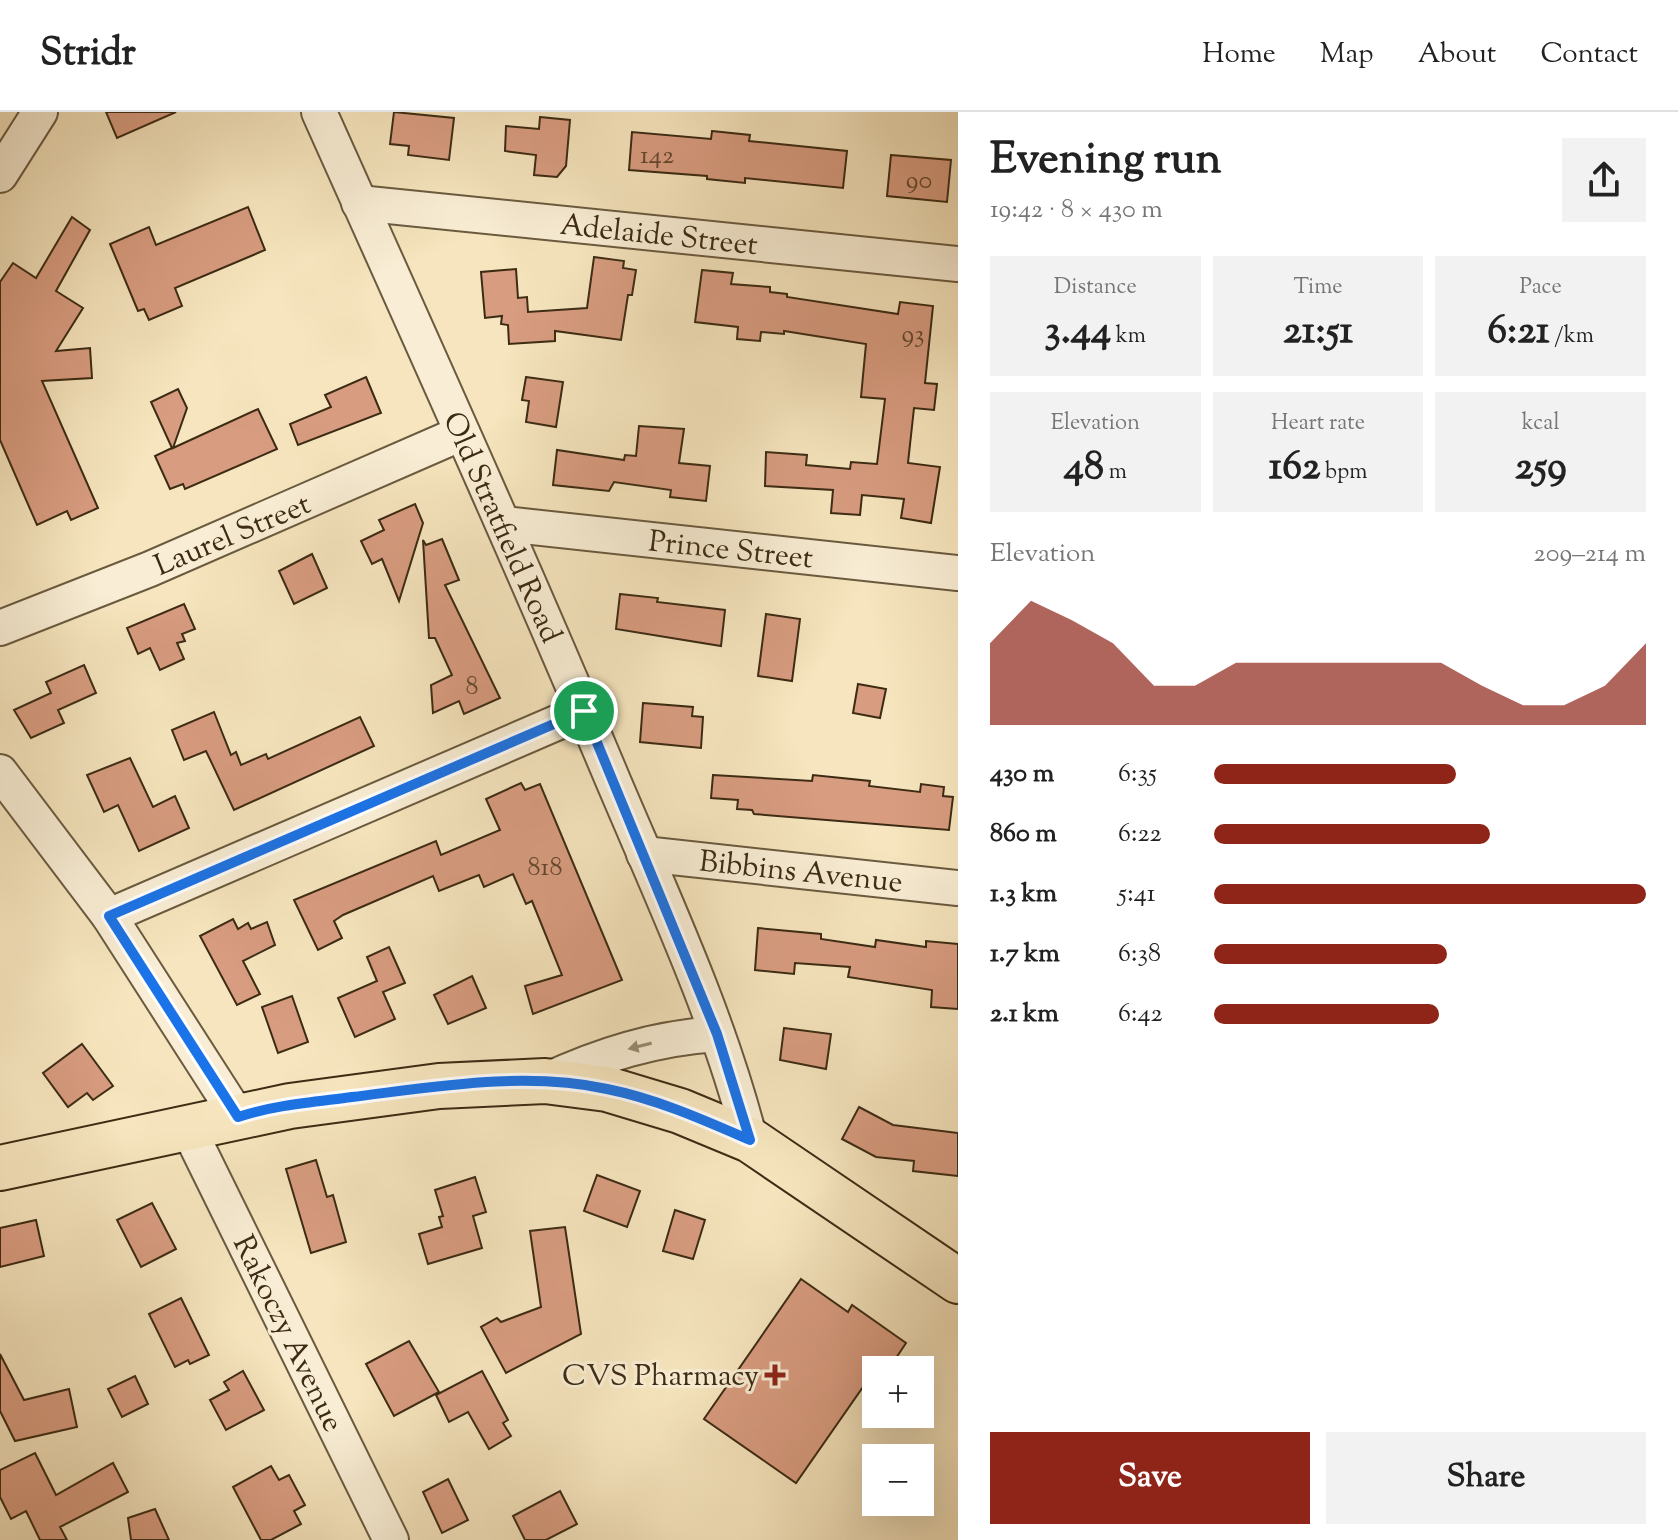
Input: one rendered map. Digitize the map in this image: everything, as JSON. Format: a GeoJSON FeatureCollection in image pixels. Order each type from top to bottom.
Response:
{"type":"FeatureCollection","features":[{"type":"Feature","properties":{"kind":"main road"},"geometry":{"type":"LineString","coordinates":[[0,1168],[290,1106],[439,1086],[545,1081],[607,1089],[680,1111],[750,1140],[958,1281]]}},
{"type":"Feature","properties":{"kind":"street"},"geometry":{"type":"LineString","coordinates":[[0,175],[40,112]]}},
{"type":"Feature","properties":{"kind":"street","name":"Old Stratfield Road"},"geometry":{"type":"LineString","coordinates":[[319,112],[504,524],[644,854],[717,1034],[750,1140]]}},
{"type":"Feature","properties":{"kind":"street","name":"Adelaide Street"},"geometry":{"type":"LineString","coordinates":[[359,203],[958,264]]}},
{"type":"Feature","properties":{"kind":"street","name":"Laurel Street"},"geometry":{"type":"LineString","coordinates":[[0,628],[150,569],[462,433]]}},
{"type":"Feature","properties":{"kind":"street","name":"Prince Street"},"geometry":{"type":"LineString","coordinates":[[504,524],[958,573]]}},
{"type":"Feature","properties":{"kind":"street"},"geometry":{"type":"LineString","coordinates":[[109,916],[584,711]]}},
{"type":"Feature","properties":{"kind":"street"},"geometry":{"type":"LineString","coordinates":[[0,772],[109,916],[238,1117]]}},
{"type":"Feature","properties":{"kind":"street","name":"Bibbins Avenue"},"geometry":{"type":"LineString","coordinates":[[644,854],[958,888]]}},
{"type":"Feature","properties":{"kind":"street"},"geometry":{"type":"LineString","coordinates":[[545,1081],[603,1055],[683,1036],[717,1034]]}},
{"type":"Feature","properties":{"kind":"street","name":"Rakoczy Avenue"},"geometry":{"type":"LineString","coordinates":[[187,1126],[391,1540]]}},
{"type":"Feature","properties":{"kind":"building"},"geometry":{"type":"Polygon","coordinates":[[[106,112],[176,112],[117,138],[106,112]]]}},
{"type":"Feature","properties":{"kind":"building"},"geometry":{"type":"Polygon","coordinates":[[[394,112],[454,118],[449,160],[408,155],[409,146],[390,144],[394,112]]]}},
{"type":"Feature","properties":{"kind":"building"},"geometry":{"type":"Polygon","coordinates":[[[540,117],[570,120],[566,166],[557,177],[534,175],[536,155],[505,151],[506,126],[539,129],[540,117]]]}},
{"type":"Feature","properties":{"kind":"building"},"geometry":{"type":"Polygon","coordinates":[[[712,131],[750,135],[749,141],[847,151],[843,188],[745,178],[745,183],[707,179],[707,176],[629,170],[632,132],[711,139],[712,131]]]}},
{"type":"Feature","properties":{"kind":"building"},"geometry":{"type":"Polygon","coordinates":[[[891,155],[951,160],[947,202],[887,196],[891,155]]]}},
{"type":"Feature","properties":{"kind":"building"},"geometry":{"type":"Polygon","coordinates":[[[248,207],[265,250],[175,288],[182,306],[149,320],[144,309],[138,311],[110,244],[149,227],[156,245],[248,207]]]}},
{"type":"Feature","properties":{"kind":"building"},"geometry":{"type":"Polygon","coordinates":[[[72,217],[90,230],[56,291],[83,308],[56,351],[90,348],[92,378],[42,381],[98,508],[71,520],[67,511],[37,525],[0,440],[0,282],[13,263],[36,278],[72,217]]]}},
{"type":"Feature","properties":{"kind":"building"},"geometry":{"type":"Polygon","coordinates":[[[594,257],[624,261],[623,268],[636,270],[632,295],[628,295],[621,340],[555,331],[555,341],[509,344],[508,325],[501,324],[502,316],[485,318],[481,272],[516,269],[518,298],[527,297],[528,312],[587,308],[594,257]]]}},
{"type":"Feature","properties":{"kind":"building"},"geometry":{"type":"Polygon","coordinates":[[[702,270],[733,273],[731,284],[770,287],[770,292],[787,294],[787,297],[898,314],[900,302],[933,306],[925,383],[937,384],[934,410],[914,408],[908,463],[940,467],[931,523],[901,518],[904,499],[862,495],[860,515],[831,513],[833,490],[765,486],[766,452],[807,455],[806,465],[850,469],[851,462],[877,464],[885,399],[861,397],[866,344],[784,331],[784,334],[761,332],[760,341],[737,339],[738,327],[695,322],[702,270]]]}},
{"type":"Feature","properties":{"kind":"building"},"geometry":{"type":"Polygon","coordinates":[[[366,377],[381,413],[298,445],[290,424],[331,407],[325,395],[366,377]]]}},
{"type":"Feature","properties":{"kind":"building"},"geometry":{"type":"Polygon","coordinates":[[[526,377],[563,382],[556,427],[526,422],[529,401],[522,400],[526,377]]]}},
{"type":"Feature","properties":{"kind":"building"},"geometry":{"type":"Polygon","coordinates":[[[178,389],[187,408],[173,448],[258,409],[277,449],[185,489],[183,484],[170,489],[155,456],[172,448],[151,402],[178,389]]]}},
{"type":"Feature","properties":{"kind":"building"},"geometry":{"type":"Polygon","coordinates":[[[639,426],[684,429],[679,463],[710,466],[706,501],[670,497],[671,490],[614,482],[609,491],[553,485],[557,450],[624,460],[625,455],[636,456],[639,426]]]}},
{"type":"Feature","properties":{"kind":"building"},"geometry":{"type":"Polygon","coordinates":[[[415,504],[423,523],[399,601],[382,559],[372,564],[361,541],[384,530],[379,520],[415,504]]]}},
{"type":"Feature","properties":{"kind":"building"},"geometry":{"type":"Polygon","coordinates":[[[442,539],[459,580],[445,585],[500,698],[464,714],[459,701],[433,713],[431,685],[452,675],[435,638],[429,638],[423,540],[426,545],[442,539]]]}},
{"type":"Feature","properties":{"kind":"building"},"geometry":{"type":"Polygon","coordinates":[[[312,554],[327,588],[294,604],[279,571],[312,554]]]}},
{"type":"Feature","properties":{"kind":"building"},"geometry":{"type":"Polygon","coordinates":[[[620,594],[725,610],[721,646],[616,629],[620,594]]]}},
{"type":"Feature","properties":{"kind":"building"},"geometry":{"type":"Polygon","coordinates":[[[184,604],[195,629],[182,634],[185,641],[177,643],[184,659],[160,670],[150,648],[138,654],[127,628],[184,604]]]}},
{"type":"Feature","properties":{"kind":"building"},"geometry":{"type":"Polygon","coordinates":[[[766,614],[800,619],[792,681],[758,676],[766,614]]]}},
{"type":"Feature","properties":{"kind":"building"},"geometry":{"type":"Polygon","coordinates":[[[84,665],[96,693],[58,710],[64,723],[31,738],[14,710],[51,693],[46,682],[84,665]]]}},
{"type":"Feature","properties":{"kind":"building"},"geometry":{"type":"Polygon","coordinates":[[[858,684],[886,689],[880,718],[853,713],[858,684]]]}},
{"type":"Feature","properties":{"kind":"building"},"geometry":{"type":"Polygon","coordinates":[[[643,703],[693,707],[692,716],[703,717],[701,748],[640,742],[643,703]]]}},
{"type":"Feature","properties":{"kind":"building"},"geometry":{"type":"Polygon","coordinates":[[[214,712],[231,755],[236,752],[241,765],[266,754],[268,759],[360,717],[374,746],[234,810],[206,751],[184,760],[172,730],[214,712]]]}},
{"type":"Feature","properties":{"kind":"building"},"geometry":{"type":"Polygon","coordinates":[[[130,758],[153,807],[175,796],[189,828],[139,851],[118,805],[104,812],[87,775],[130,758]]]}},
{"type":"Feature","properties":{"kind":"building"},"geometry":{"type":"Polygon","coordinates":[[[713,775],[812,781],[813,775],[870,781],[869,786],[920,792],[921,784],[944,787],[943,796],[953,797],[949,830],[754,814],[752,810],[737,809],[738,800],[711,798],[713,775]]]}},
{"type":"Feature","properties":{"kind":"building"},"geometry":{"type":"Polygon","coordinates":[[[521,783],[525,790],[540,784],[622,980],[533,1014],[525,986],[562,975],[532,901],[526,904],[513,874],[484,887],[479,875],[439,891],[433,876],[343,915],[334,921],[342,938],[318,950],[294,900],[436,841],[441,855],[500,830],[486,799],[521,783]]]}},
{"type":"Feature","properties":{"kind":"building"},"geometry":{"type":"Polygon","coordinates":[[[233,919],[238,929],[248,923],[251,929],[267,922],[275,945],[243,961],[260,994],[237,1005],[200,936],[233,919]]]}},
{"type":"Feature","properties":{"kind":"building"},"geometry":{"type":"Polygon","coordinates":[[[758,928],[821,934],[821,939],[875,947],[876,940],[926,947],[926,941],[958,944],[958,1009],[931,1007],[932,990],[848,977],[850,967],[795,963],[794,974],[755,970],[758,928]]]}},
{"type":"Feature","properties":{"kind":"building"},"geometry":{"type":"Polygon","coordinates":[[[389,947],[405,983],[383,992],[395,1019],[355,1037],[338,998],[377,981],[367,957],[389,947]]]}},
{"type":"Feature","properties":{"kind":"building"},"geometry":{"type":"Polygon","coordinates":[[[472,976],[486,1008],[448,1024],[434,995],[472,976]]]}},
{"type":"Feature","properties":{"kind":"building"},"geometry":{"type":"Polygon","coordinates":[[[292,996],[308,1042],[278,1053],[262,1007],[292,996]]]}},
{"type":"Feature","properties":{"kind":"building"},"geometry":{"type":"Polygon","coordinates":[[[784,1028],[831,1034],[826,1069],[780,1060],[784,1028]]]}},
{"type":"Feature","properties":{"kind":"building"},"geometry":{"type":"Polygon","coordinates":[[[82,1044],[113,1086],[93,1100],[87,1093],[68,1107],[43,1073],[82,1044]]]}},
{"type":"Feature","properties":{"kind":"building"},"geometry":{"type":"Polygon","coordinates":[[[859,1107],[893,1125],[958,1133],[958,1176],[913,1171],[914,1161],[876,1157],[842,1139],[859,1107]]]}},
{"type":"Feature","properties":{"kind":"building"},"geometry":{"type":"Polygon","coordinates":[[[316,1160],[327,1197],[333,1195],[346,1242],[311,1253],[286,1169],[316,1160]]]}},
{"type":"Feature","properties":{"kind":"building"},"geometry":{"type":"Polygon","coordinates":[[[597,1175],[640,1191],[627,1227],[584,1211],[597,1175]]]}},
{"type":"Feature","properties":{"kind":"building"},"geometry":{"type":"Polygon","coordinates":[[[475,1177],[486,1212],[473,1216],[482,1248],[428,1264],[419,1234],[442,1227],[439,1217],[443,1216],[435,1190],[475,1177]]]}},
{"type":"Feature","properties":{"kind":"building"},"geometry":{"type":"Polygon","coordinates":[[[152,1203],[176,1249],[141,1267],[117,1220],[152,1203]]]}},
{"type":"Feature","properties":{"kind":"building"},"geometry":{"type":"Polygon","coordinates":[[[675,1210],[705,1220],[693,1259],[663,1251],[675,1210]]]}},
{"type":"Feature","properties":{"kind":"building"},"geometry":{"type":"Polygon","coordinates":[[[36,1220],[44,1256],[0,1267],[0,1228],[36,1220]]]}},
{"type":"Feature","properties":{"kind":"building"},"geometry":{"type":"Polygon","coordinates":[[[565,1227],[581,1334],[506,1373],[481,1327],[497,1318],[501,1322],[541,1307],[530,1231],[565,1227]]]}},
{"type":"Feature","properties":{"kind":"building","name":"CVS Pharmacy"},"geometry":{"type":"Polygon","coordinates":[[[801,1279],[848,1312],[852,1305],[906,1343],[897,1356],[862,1356],[862,1388],[796,1483],[704,1419],[801,1279]]]}},
{"type":"Feature","properties":{"kind":"building"},"geometry":{"type":"Polygon","coordinates":[[[181,1298],[209,1355],[175,1367],[149,1314],[181,1298]]]}},
{"type":"Feature","properties":{"kind":"building"},"geometry":{"type":"Polygon","coordinates":[[[409,1341],[439,1392],[394,1416],[366,1364],[409,1341]]]}},
{"type":"Feature","properties":{"kind":"building"},"geometry":{"type":"Polygon","coordinates":[[[0,1354],[24,1400],[69,1389],[77,1427],[15,1441],[0,1411],[0,1354]]]}},
{"type":"Feature","properties":{"kind":"building"},"geometry":{"type":"Polygon","coordinates":[[[243,1371],[264,1410],[226,1430],[210,1400],[229,1390],[224,1382],[243,1371]]]}},
{"type":"Feature","properties":{"kind":"building"},"geometry":{"type":"Polygon","coordinates":[[[482,1371],[508,1420],[503,1423],[511,1436],[489,1449],[468,1412],[449,1422],[436,1395],[482,1371]]]}},
{"type":"Feature","properties":{"kind":"building"},"geometry":{"type":"Polygon","coordinates":[[[135,1376],[148,1404],[122,1417],[108,1389],[135,1376]]]}},
{"type":"Feature","properties":{"kind":"building"},"geometry":{"type":"Polygon","coordinates":[[[35,1453],[56,1495],[113,1463],[128,1492],[60,1527],[67,1540],[40,1540],[26,1511],[11,1519],[0,1497],[0,1470],[35,1453]]]}},
{"type":"Feature","properties":{"kind":"building"},"geometry":{"type":"Polygon","coordinates":[[[271,1466],[279,1480],[289,1475],[305,1505],[294,1511],[301,1524],[271,1540],[261,1540],[233,1487],[271,1466]]]}},
{"type":"Feature","properties":{"kind":"building"},"geometry":{"type":"Polygon","coordinates":[[[448,1479],[468,1520],[442,1533],[423,1492],[448,1479]]]}},
{"type":"Feature","properties":{"kind":"building"},"geometry":{"type":"Polygon","coordinates":[[[560,1491],[577,1524],[546,1540],[525,1540],[513,1516],[560,1491]]]}},
{"type":"Feature","properties":{"kind":"building"},"geometry":{"type":"Polygon","coordinates":[[[155,1509],[169,1540],[131,1540],[128,1518],[155,1509]]]}},
{"type":"Feature","properties":{"kind":"place","name":"CVS Pharmacy"},"geometry":{"type":"Point","coordinates":[775,1375]}},
{"type":"Feature","properties":{"kind":"route"},"geometry":{"type":"LineString","coordinates":[[584,711],[717,1034],[750,1140],[680,1111],[607,1089],[545,1081],[439,1086],[290,1106],[238,1117],[109,916],[584,711]]}}]}
